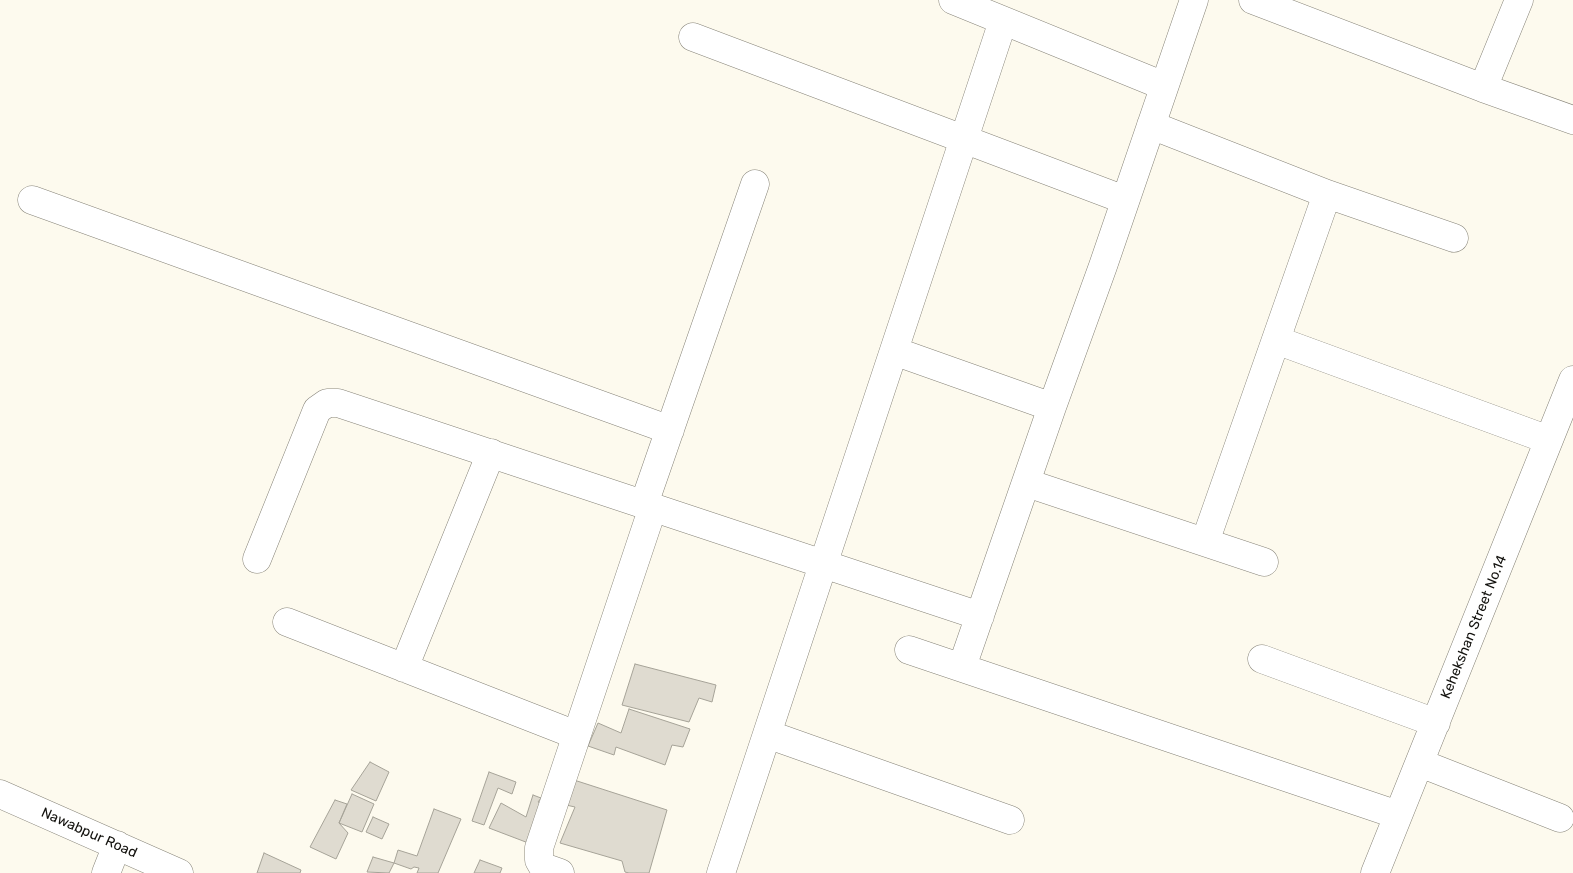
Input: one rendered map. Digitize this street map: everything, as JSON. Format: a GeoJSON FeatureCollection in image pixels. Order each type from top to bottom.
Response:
{"type":"FeatureCollection","features":[{"type":"Feature","properties":{"kind":"street"},"geometry":{"type":"LineString","coordinates":[[953,0],[1164,86]]}},
{"type":"Feature","properties":{"kind":"street"},"geometry":{"type":"LineString","coordinates":[[962,667],[1194,0]]}},
{"type":"Feature","properties":{"kind":"street"},"geometry":{"type":"LineString","coordinates":[[1253,0],[1483,88],[1573,120]]}},
{"type":"Feature","properties":{"kind":"street"},"geometry":{"type":"LineString","coordinates":[[1483,88],[1519,0]]}},
{"type":"Feature","properties":{"kind":"street"},"geometry":{"type":"LineString","coordinates":[[721,873],[1003,20]]}},
{"type":"Feature","properties":{"kind":"street"},"geometry":{"type":"LineString","coordinates":[[693,37],[1125,200]]}},
{"type":"Feature","properties":{"kind":"street"},"geometry":{"type":"LineString","coordinates":[[1151,125],[1327,194],[1454,238]]}},
{"type":"Feature","properties":{"kind":"street"},"geometry":{"type":"LineString","coordinates":[[560,873],[543,867],[538,860],[539,848],[648,506],[670,430],[755,184]]}},
{"type":"Feature","properties":{"kind":"street"},"geometry":{"type":"LineString","coordinates":[[1205,542],[1327,194]]}},
{"type":"Feature","properties":{"kind":"street"},"geometry":{"type":"LineString","coordinates":[[32,200],[670,430]]}},
{"type":"Feature","properties":{"kind":"street"},"geometry":{"type":"LineString","coordinates":[[1276,340],[1549,440]]}},
{"type":"Feature","properties":{"kind":"street"},"geometry":{"type":"LineString","coordinates":[[894,351],[1052,407]]}},
{"type":"Feature","properties":{"kind":"street","name":"Kehekshan Street No.14"},"geometry":{"type":"LineString","coordinates":[[1375,873],[1573,380]]}},
{"type":"Feature","properties":{"kind":"street"},"geometry":{"type":"LineString","coordinates":[[257,559],[317,410],[327,403],[338,403],[980,616]]}},
{"type":"Feature","properties":{"kind":"street"},"geometry":{"type":"LineString","coordinates":[[404,668],[491,453]]}},
{"type":"Feature","properties":{"kind":"street"},"geometry":{"type":"LineString","coordinates":[[1027,482],[1264,562]]}},
{"type":"Feature","properties":{"kind":"street"},"geometry":{"type":"LineString","coordinates":[[287,622],[576,735]]}},
{"type":"Feature","properties":{"kind":"street"},"geometry":{"type":"LineString","coordinates":[[909,650],[1398,815]]}},
{"type":"Feature","properties":{"kind":"street"},"geometry":{"type":"LineString","coordinates":[[1262,658],[1436,723]]}},
{"type":"Feature","properties":{"kind":"street"},"geometry":{"type":"LineString","coordinates":[[767,734],[1010,820]]}},
{"type":"Feature","properties":{"kind":"street"},"geometry":{"type":"LineString","coordinates":[[1420,763],[1560,818]]}},
{"type":"Feature","properties":{"kind":"street","name":"Nawabpur Road"},"geometry":{"type":"LineString","coordinates":[[0,794],[179,873]]}},
{"type":"Feature","properties":{"kind":"street"},"geometry":{"type":"LineString","coordinates":[[106,873],[117,846]]}},
{"type":"Feature","properties":{"kind":"building"},"geometry":{"type":"Polygon","coordinates":[[[635,664],[716,685],[712,702],[699,698],[689,722],[622,705],[635,664]]]}},
{"type":"Feature","properties":{"kind":"building"},"geometry":{"type":"Polygon","coordinates":[[[629,709],[690,729],[683,747],[672,745],[665,765],[616,747],[614,755],[588,746],[598,723],[621,733],[629,709]]]}},
{"type":"Feature","properties":{"kind":"building"},"geometry":{"type":"Polygon","coordinates":[[[370,762],[389,772],[376,801],[351,790],[370,762]]]}},
{"type":"Feature","properties":{"kind":"building"},"geometry":{"type":"Polygon","coordinates":[[[489,772],[516,782],[512,794],[498,788],[484,825],[472,821],[489,772]]]}},
{"type":"Feature","properties":{"kind":"building"},"geometry":{"type":"Polygon","coordinates":[[[574,780],[667,810],[649,873],[625,872],[622,861],[560,843],[575,807],[566,805],[574,780]]]}},
{"type":"Feature","properties":{"kind":"building"},"geometry":{"type":"Polygon","coordinates":[[[352,794],[374,804],[362,832],[339,823],[352,794]]]}},
{"type":"Feature","properties":{"kind":"building"},"geometry":{"type":"Polygon","coordinates":[[[533,795],[541,798],[538,802],[544,805],[531,844],[489,828],[501,803],[526,817],[533,795]]]}},
{"type":"Feature","properties":{"kind":"building"},"geometry":{"type":"Polygon","coordinates":[[[335,800],[347,804],[339,823],[348,833],[336,859],[310,847],[335,800]]]}},
{"type":"Feature","properties":{"kind":"building"},"geometry":{"type":"Polygon","coordinates":[[[434,809],[461,819],[438,873],[417,873],[419,868],[414,867],[411,869],[394,863],[398,850],[417,856],[434,809]]]}},
{"type":"Feature","properties":{"kind":"building"},"geometry":{"type":"Polygon","coordinates":[[[373,817],[389,824],[382,839],[366,832],[373,817]]]}},
{"type":"Feature","properties":{"kind":"building"},"geometry":{"type":"Polygon","coordinates":[[[264,853],[301,870],[300,873],[257,873],[264,853]]]}},
{"type":"Feature","properties":{"kind":"building"},"geometry":{"type":"Polygon","coordinates":[[[373,857],[394,863],[389,873],[367,872],[373,857]]]}},
{"type":"Feature","properties":{"kind":"building"},"geometry":{"type":"Polygon","coordinates":[[[480,860],[502,868],[500,873],[474,873],[480,860]]]}}]}
